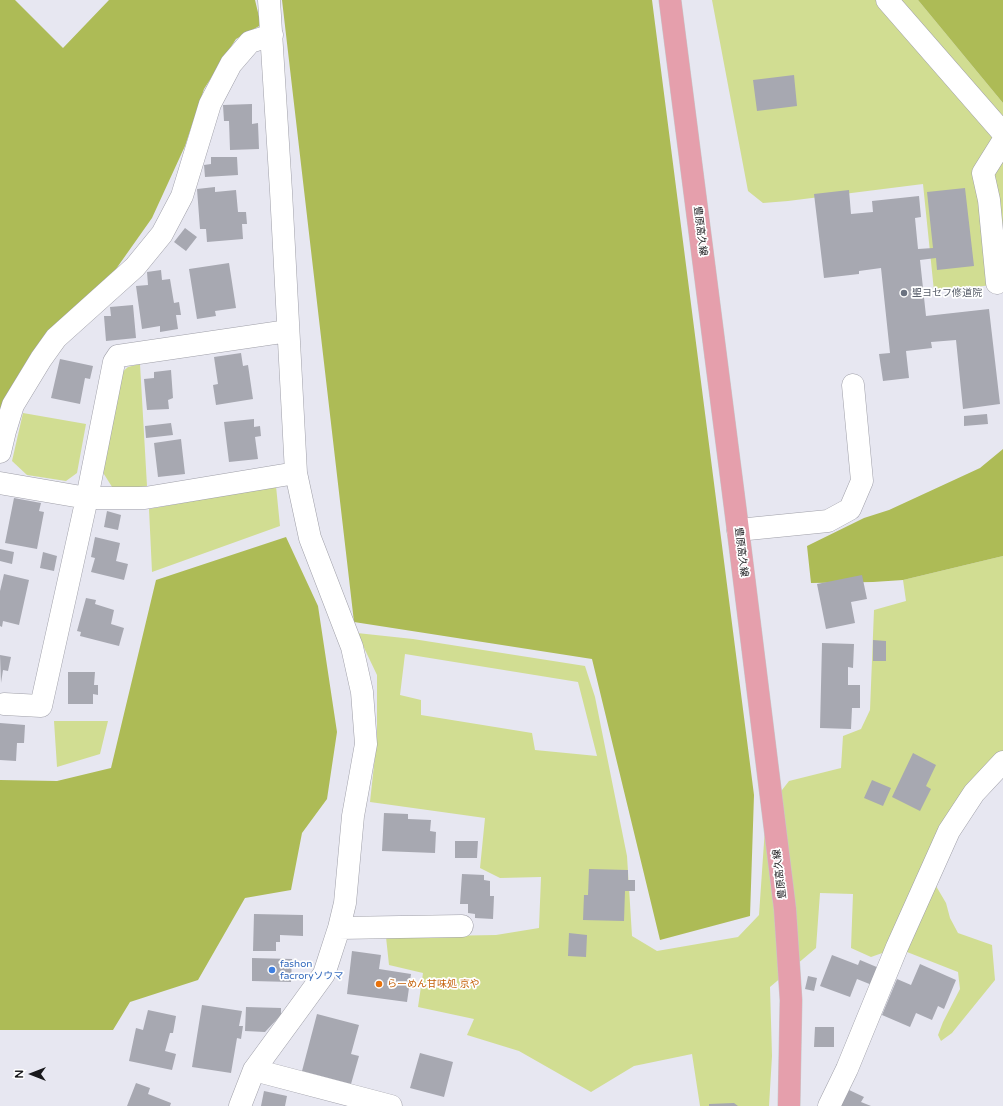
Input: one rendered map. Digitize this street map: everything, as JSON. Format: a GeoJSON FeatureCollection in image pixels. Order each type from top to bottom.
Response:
{"type":"FeatureCollection","features":[{"type":"Feature","properties":{"kind":"main road","name":"豊原高久線"},"geometry":{"type":"LineString","coordinates":[[670,0],[785,910],[791,1000],[789,1106]]}},
{"type":"Feature","properties":{"kind":"street"},"geometry":{"type":"LineString","coordinates":[[240,1106],[254,1070],[324,974],[339,928],[345,903],[353,816],[366,744],[362,692],[352,647],[310,538],[296,473],[282,191],[269,0]]}},
{"type":"Feature","properties":{"kind":"street"},"geometry":{"type":"LineString","coordinates":[[887,0],[1003,133]]}},
{"type":"Feature","properties":{"kind":"street"},"geometry":{"type":"LineString","coordinates":[[0,452],[4,431],[13,405],[41,359],[56,338],[135,267],[162,234],[182,196],[210,104],[231,64],[250,42],[272,35]]}},
{"type":"Feature","properties":{"kind":"street"},"geometry":{"type":"LineString","coordinates":[[997,283],[989,200],[983,173],[1003,141]]}},
{"type":"Feature","properties":{"kind":"street"},"geometry":{"type":"LineString","coordinates":[[4,704],[42,706],[87,498],[114,362],[118,356],[288,331]]}},
{"type":"Feature","properties":{"kind":"street"},"geometry":{"type":"LineString","coordinates":[[738,530],[828,521],[850,509],[862,481],[853,385]]}},
{"type":"Feature","properties":{"kind":"street"},"geometry":{"type":"LineString","coordinates":[[0,483],[87,498],[145,498],[296,473]]}},
{"type":"Feature","properties":{"kind":"street"},"geometry":{"type":"LineString","coordinates":[[829,1106],[847,1069],[949,831],[974,793],[1003,762]]}},
{"type":"Feature","properties":{"kind":"street"},"geometry":{"type":"LineString","coordinates":[[339,928],[462,926]]}},
{"type":"Feature","properties":{"kind":"street"},"geometry":{"type":"LineString","coordinates":[[254,1070],[391,1106]]}},
{"type":"Feature","properties":{"kind":"green space"},"geometry":{"type":"Polygon","coordinates":[[[0,0],[15,0],[63,48],[109,0],[255,0],[261,25],[236,39],[204,89],[185,146],[152,218],[116,269],[47,334],[0,421],[0,0]]]}},
{"type":"Feature","properties":{"kind":"green space"},"geometry":{"type":"Polygon","coordinates":[[[282,0],[652,0],[754,795],[750,916],[660,940],[592,659],[354,622],[282,0]]]}},
{"type":"Feature","properties":{"kind":"green space"},"geometry":{"type":"Polygon","coordinates":[[[712,0],[918,0],[1003,103],[1003,284],[934,291],[923,184],[763,203],[748,191],[712,0]]]}},
{"type":"Feature","properties":{"kind":"green space"},"geometry":{"type":"Polygon","coordinates":[[[918,0],[1003,0],[1003,103],[918,0]]]}},
{"type":"Feature","properties":{"kind":"green space"},"geometry":{"type":"Polygon","coordinates":[[[140,364],[147,486],[114,490],[102,471],[120,374],[128,367],[140,364]]]}},
{"type":"Feature","properties":{"kind":"green space"},"geometry":{"type":"Polygon","coordinates":[[[23,413],[86,424],[77,473],[66,481],[27,475],[12,461],[23,413]]]}},
{"type":"Feature","properties":{"kind":"green space"},"geometry":{"type":"Polygon","coordinates":[[[1003,449],[1003,556],[903,580],[811,583],[807,546],[864,518],[889,510],[980,468],[1003,449]]]}},
{"type":"Feature","properties":{"kind":"green space"},"geometry":{"type":"Polygon","coordinates":[[[276,486],[280,526],[152,572],[149,509],[276,486]]]}},
{"type":"Feature","properties":{"kind":"green space"},"geometry":{"type":"Polygon","coordinates":[[[286,537],[318,606],[337,732],[327,799],[302,833],[291,890],[245,898],[198,980],[130,1002],[113,1030],[0,1030],[0,780],[57,781],[111,768],[156,580],[286,537]]]}},
{"type":"Feature","properties":{"kind":"green space"},"geometry":{"type":"Polygon","coordinates":[[[1003,556],[1003,752],[926,869],[946,903],[950,918],[958,933],[992,945],[995,980],[952,1033],[941,1041],[938,1035],[960,989],[958,972],[907,952],[888,951],[871,957],[851,948],[853,894],[820,893],[816,948],[770,987],[772,1056],[769,1106],[700,1106],[692,1054],[634,1066],[591,1092],[519,1051],[467,1035],[474,1019],[418,1007],[423,973],[389,965],[386,937],[496,935],[539,928],[541,877],[500,878],[480,868],[485,818],[370,802],[377,738],[377,675],[357,633],[413,639],[585,666],[595,697],[627,856],[632,936],[657,951],[738,937],[759,915],[765,828],[768,808],[789,781],[841,768],[843,736],[861,729],[870,710],[874,610],[906,601],[903,580],[1003,556]],[[405,654],[400,695],[421,700],[421,715],[532,733],[535,750],[597,756],[578,682],[405,654]]]}},
{"type":"Feature","properties":{"kind":"green space"},"geometry":{"type":"Polygon","coordinates":[[[54,721],[108,721],[100,754],[57,767],[54,721]]]}},
{"type":"Feature","properties":{"kind":"building"},"geometry":{"type":"Polygon","coordinates":[[[794,75],[797,106],[757,111],[753,80],[794,75]]]}},
{"type":"Feature","properties":{"kind":"building"},"geometry":{"type":"Polygon","coordinates":[[[252,104],[252,124],[258,123],[259,149],[230,150],[229,121],[224,121],[223,105],[252,104]]]}},
{"type":"Feature","properties":{"kind":"building"},"geometry":{"type":"Polygon","coordinates":[[[211,157],[237,157],[238,175],[205,177],[204,165],[211,164],[211,157]]]}},
{"type":"Feature","properties":{"kind":"building"},"geometry":{"type":"Polygon","coordinates":[[[215,187],[215,192],[236,190],[238,212],[246,212],[247,224],[242,224],[243,239],[207,242],[206,229],[200,229],[197,189],[215,187]]]}},
{"type":"Feature","properties":{"kind":"building","name":"聖ヨセフ修道院"},"geometry":{"type":"Polygon","coordinates":[[[965,188],[974,266],[937,270],[936,258],[920,260],[926,316],[989,309],[1000,404],[963,409],[956,340],[931,342],[932,348],[906,351],[909,378],[883,381],[879,354],[890,353],[881,268],[859,271],[859,274],[824,278],[814,194],[849,190],[851,214],[873,212],[872,201],[919,196],[921,217],[915,218],[918,249],[933,248],[927,192],[965,188]]]}},
{"type":"Feature","properties":{"kind":"building"},"geometry":{"type":"Polygon","coordinates":[[[185,228],[197,237],[186,251],[174,242],[185,228]]]}},
{"type":"Feature","properties":{"kind":"building"},"geometry":{"type":"Polygon","coordinates":[[[229,263],[236,308],[215,311],[216,316],[197,319],[189,269],[229,263]]]}},
{"type":"Feature","properties":{"kind":"building"},"geometry":{"type":"Polygon","coordinates":[[[161,270],[162,280],[170,279],[174,303],[179,302],[181,315],[176,315],[178,329],[160,332],[160,326],[142,329],[136,286],[148,285],[147,272],[161,270]]]}},
{"type":"Feature","properties":{"kind":"building"},"geometry":{"type":"Polygon","coordinates":[[[133,305],[136,338],[106,341],[104,316],[111,316],[110,307],[133,305]]]}},
{"type":"Feature","properties":{"kind":"building"},"geometry":{"type":"Polygon","coordinates":[[[241,353],[243,366],[248,365],[253,399],[216,405],[213,385],[218,384],[214,357],[241,353]]]}},
{"type":"Feature","properties":{"kind":"building"},"geometry":{"type":"Polygon","coordinates":[[[60,359],[93,366],[90,379],[85,378],[80,404],[51,398],[60,359]]]}},
{"type":"Feature","properties":{"kind":"building"},"geometry":{"type":"Polygon","coordinates":[[[171,370],[173,398],[168,400],[169,409],[147,410],[144,379],[154,378],[154,372],[171,370]]]}},
{"type":"Feature","properties":{"kind":"building"},"geometry":{"type":"Polygon","coordinates":[[[987,414],[988,424],[964,426],[964,416],[987,414]]]}},
{"type":"Feature","properties":{"kind":"building"},"geometry":{"type":"Polygon","coordinates":[[[254,419],[254,427],[260,426],[261,436],[255,437],[258,459],[229,462],[224,422],[254,419]]]}},
{"type":"Feature","properties":{"kind":"building"},"geometry":{"type":"Polygon","coordinates":[[[171,423],[173,435],[146,438],[145,426],[171,423]]]}},
{"type":"Feature","properties":{"kind":"building"},"geometry":{"type":"Polygon","coordinates":[[[181,439],[185,474],[158,477],[154,443],[181,439]]]}},
{"type":"Feature","properties":{"kind":"building"},"geometry":{"type":"Polygon","coordinates":[[[14,498],[41,503],[39,511],[44,512],[37,549],[5,543],[14,498]]]}},
{"type":"Feature","properties":{"kind":"building"},"geometry":{"type":"Polygon","coordinates":[[[107,511],[121,515],[118,530],[104,527],[107,511]]]}},
{"type":"Feature","properties":{"kind":"building"},"geometry":{"type":"Polygon","coordinates":[[[95,537],[120,543],[116,561],[128,564],[124,580],[91,572],[95,558],[91,557],[95,537]]]}},
{"type":"Feature","properties":{"kind":"building"},"geometry":{"type":"Polygon","coordinates":[[[0,549],[14,552],[12,564],[0,561],[0,549]]]}},
{"type":"Feature","properties":{"kind":"building"},"geometry":{"type":"Polygon","coordinates":[[[43,552],[57,556],[54,571],[40,568],[43,552]]]}},
{"type":"Feature","properties":{"kind":"building"},"geometry":{"type":"Polygon","coordinates":[[[4,574],[29,580],[19,625],[3,621],[2,627],[0,626],[0,591],[4,574]]]}},
{"type":"Feature","properties":{"kind":"building"},"geometry":{"type":"Polygon","coordinates":[[[862,575],[867,599],[851,602],[855,623],[826,629],[817,584],[862,575]]]}},
{"type":"Feature","properties":{"kind":"building"},"geometry":{"type":"Polygon","coordinates":[[[86,598],[96,600],[95,604],[114,610],[111,624],[124,628],[119,646],[80,636],[81,632],[77,631],[86,598]]]}},
{"type":"Feature","properties":{"kind":"building"},"geometry":{"type":"Polygon","coordinates":[[[873,640],[886,641],[886,661],[873,661],[873,640]]]}},
{"type":"Feature","properties":{"kind":"building"},"geometry":{"type":"Polygon","coordinates":[[[822,643],[854,644],[853,668],[848,667],[848,685],[860,685],[860,708],[852,708],[851,729],[820,728],[822,643]]]}},
{"type":"Feature","properties":{"kind":"building"},"geometry":{"type":"Polygon","coordinates":[[[0,655],[11,657],[8,671],[3,670],[1,683],[0,655]]]}},
{"type":"Feature","properties":{"kind":"building"},"geometry":{"type":"Polygon","coordinates":[[[68,672],[95,672],[94,685],[98,685],[98,695],[93,694],[93,704],[68,704],[68,672]]]}},
{"type":"Feature","properties":{"kind":"building"},"geometry":{"type":"Polygon","coordinates":[[[0,723],[25,725],[24,743],[17,743],[16,761],[0,760],[0,723]]]}},
{"type":"Feature","properties":{"kind":"building"},"geometry":{"type":"Polygon","coordinates":[[[913,753],[936,765],[926,786],[931,789],[920,811],[892,797],[913,753]]]}},
{"type":"Feature","properties":{"kind":"building"},"geometry":{"type":"Polygon","coordinates":[[[872,780],[891,788],[883,806],[864,798],[872,780]]]}},
{"type":"Feature","properties":{"kind":"building"},"geometry":{"type":"Polygon","coordinates":[[[384,813],[408,814],[408,819],[431,820],[430,831],[436,832],[435,853],[382,851],[384,813]]]}},
{"type":"Feature","properties":{"kind":"building"},"geometry":{"type":"Polygon","coordinates":[[[455,841],[478,841],[477,858],[455,858],[455,841]]]}},
{"type":"Feature","properties":{"kind":"building"},"geometry":{"type":"Polygon","coordinates":[[[589,869],[628,870],[628,880],[635,880],[635,891],[625,891],[624,921],[583,920],[584,895],[588,895],[589,869]]]}},
{"type":"Feature","properties":{"kind":"building"},"geometry":{"type":"Polygon","coordinates":[[[462,874],[484,875],[484,880],[490,881],[490,896],[494,896],[493,919],[475,918],[475,914],[468,913],[468,904],[460,904],[462,874]]]}},
{"type":"Feature","properties":{"kind":"building"},"geometry":{"type":"Polygon","coordinates":[[[254,914],[303,915],[303,936],[280,935],[280,942],[276,942],[276,951],[253,951],[254,914]]]}},
{"type":"Feature","properties":{"kind":"building"},"geometry":{"type":"Polygon","coordinates":[[[569,933],[587,935],[586,957],[568,956],[569,933]]]}},
{"type":"Feature","properties":{"kind":"building","name":"らーめん甘味処 京や"},"geometry":{"type":"Polygon","coordinates":[[[352,951],[381,955],[379,969],[411,974],[407,1002],[347,994],[352,951]]]}},
{"type":"Feature","properties":{"kind":"building"},"geometry":{"type":"Polygon","coordinates":[[[832,955],[858,965],[860,960],[879,968],[872,985],[857,979],[850,997],[820,986],[832,955]]]}},
{"type":"Feature","properties":{"kind":"building","name":"fashon facroryソウマ"},"geometry":{"type":"Polygon","coordinates":[[[252,958],[292,959],[291,982],[252,981],[252,958]]]}},
{"type":"Feature","properties":{"kind":"building"},"geometry":{"type":"Polygon","coordinates":[[[920,964],[956,980],[944,1009],[938,1006],[932,1020],[916,1013],[910,1027],[882,1015],[897,979],[911,985],[920,964]]]}},
{"type":"Feature","properties":{"kind":"building"},"geometry":{"type":"Polygon","coordinates":[[[808,976],[817,978],[814,991],[805,989],[808,976]]]}},
{"type":"Feature","properties":{"kind":"building"},"geometry":{"type":"Polygon","coordinates":[[[202,1005],[242,1011],[239,1026],[243,1026],[241,1039],[237,1038],[231,1073],[192,1067],[202,1005]]]}},
{"type":"Feature","properties":{"kind":"building"},"geometry":{"type":"Polygon","coordinates":[[[246,1007],[281,1008],[281,1015],[265,1032],[245,1031],[246,1007]]]}},
{"type":"Feature","properties":{"kind":"building"},"geometry":{"type":"Polygon","coordinates":[[[148,1010],[176,1016],[173,1033],[170,1033],[165,1051],[176,1054],[172,1070],[129,1061],[136,1028],[143,1030],[148,1010]]]}},
{"type":"Feature","properties":{"kind":"building"},"geometry":{"type":"Polygon","coordinates":[[[317,1014],[359,1025],[351,1054],[359,1056],[351,1084],[302,1071],[317,1014]]]}},
{"type":"Feature","properties":{"kind":"building"},"geometry":{"type":"Polygon","coordinates":[[[815,1027],[834,1027],[834,1047],[814,1047],[815,1027]]]}},
{"type":"Feature","properties":{"kind":"building"},"geometry":{"type":"Polygon","coordinates":[[[420,1053],[453,1062],[444,1097],[410,1088],[420,1053]]]}},
{"type":"Feature","properties":{"kind":"building"},"geometry":{"type":"Polygon","coordinates":[[[136,1083],[150,1088],[148,1094],[171,1103],[170,1106],[127,1106],[136,1083]]]}},
{"type":"Feature","properties":{"kind":"building"},"geometry":{"type":"Polygon","coordinates":[[[847,1089],[864,1097],[861,1102],[871,1106],[839,1106],[847,1089]]]}},
{"type":"Feature","properties":{"kind":"building"},"geometry":{"type":"Polygon","coordinates":[[[264,1091],[287,1096],[285,1106],[261,1106],[264,1091]]]}},
{"type":"Feature","properties":{"kind":"building"},"geometry":{"type":"Polygon","coordinates":[[[734,1103],[738,1106],[709,1106],[709,1104],[734,1103]]]}},
{"type":"Feature","properties":{"kind":"place","name":"聖ヨセフ修道院"},"geometry":{"type":"Point","coordinates":[904,293]}},
{"type":"Feature","properties":{"kind":"place","name":"fashon facroryソウマ"},"geometry":{"type":"Point","coordinates":[272,970]}},
{"type":"Feature","properties":{"kind":"place","name":"らーめん甘味処 京や"},"geometry":{"type":"Point","coordinates":[379,984]}}]}
